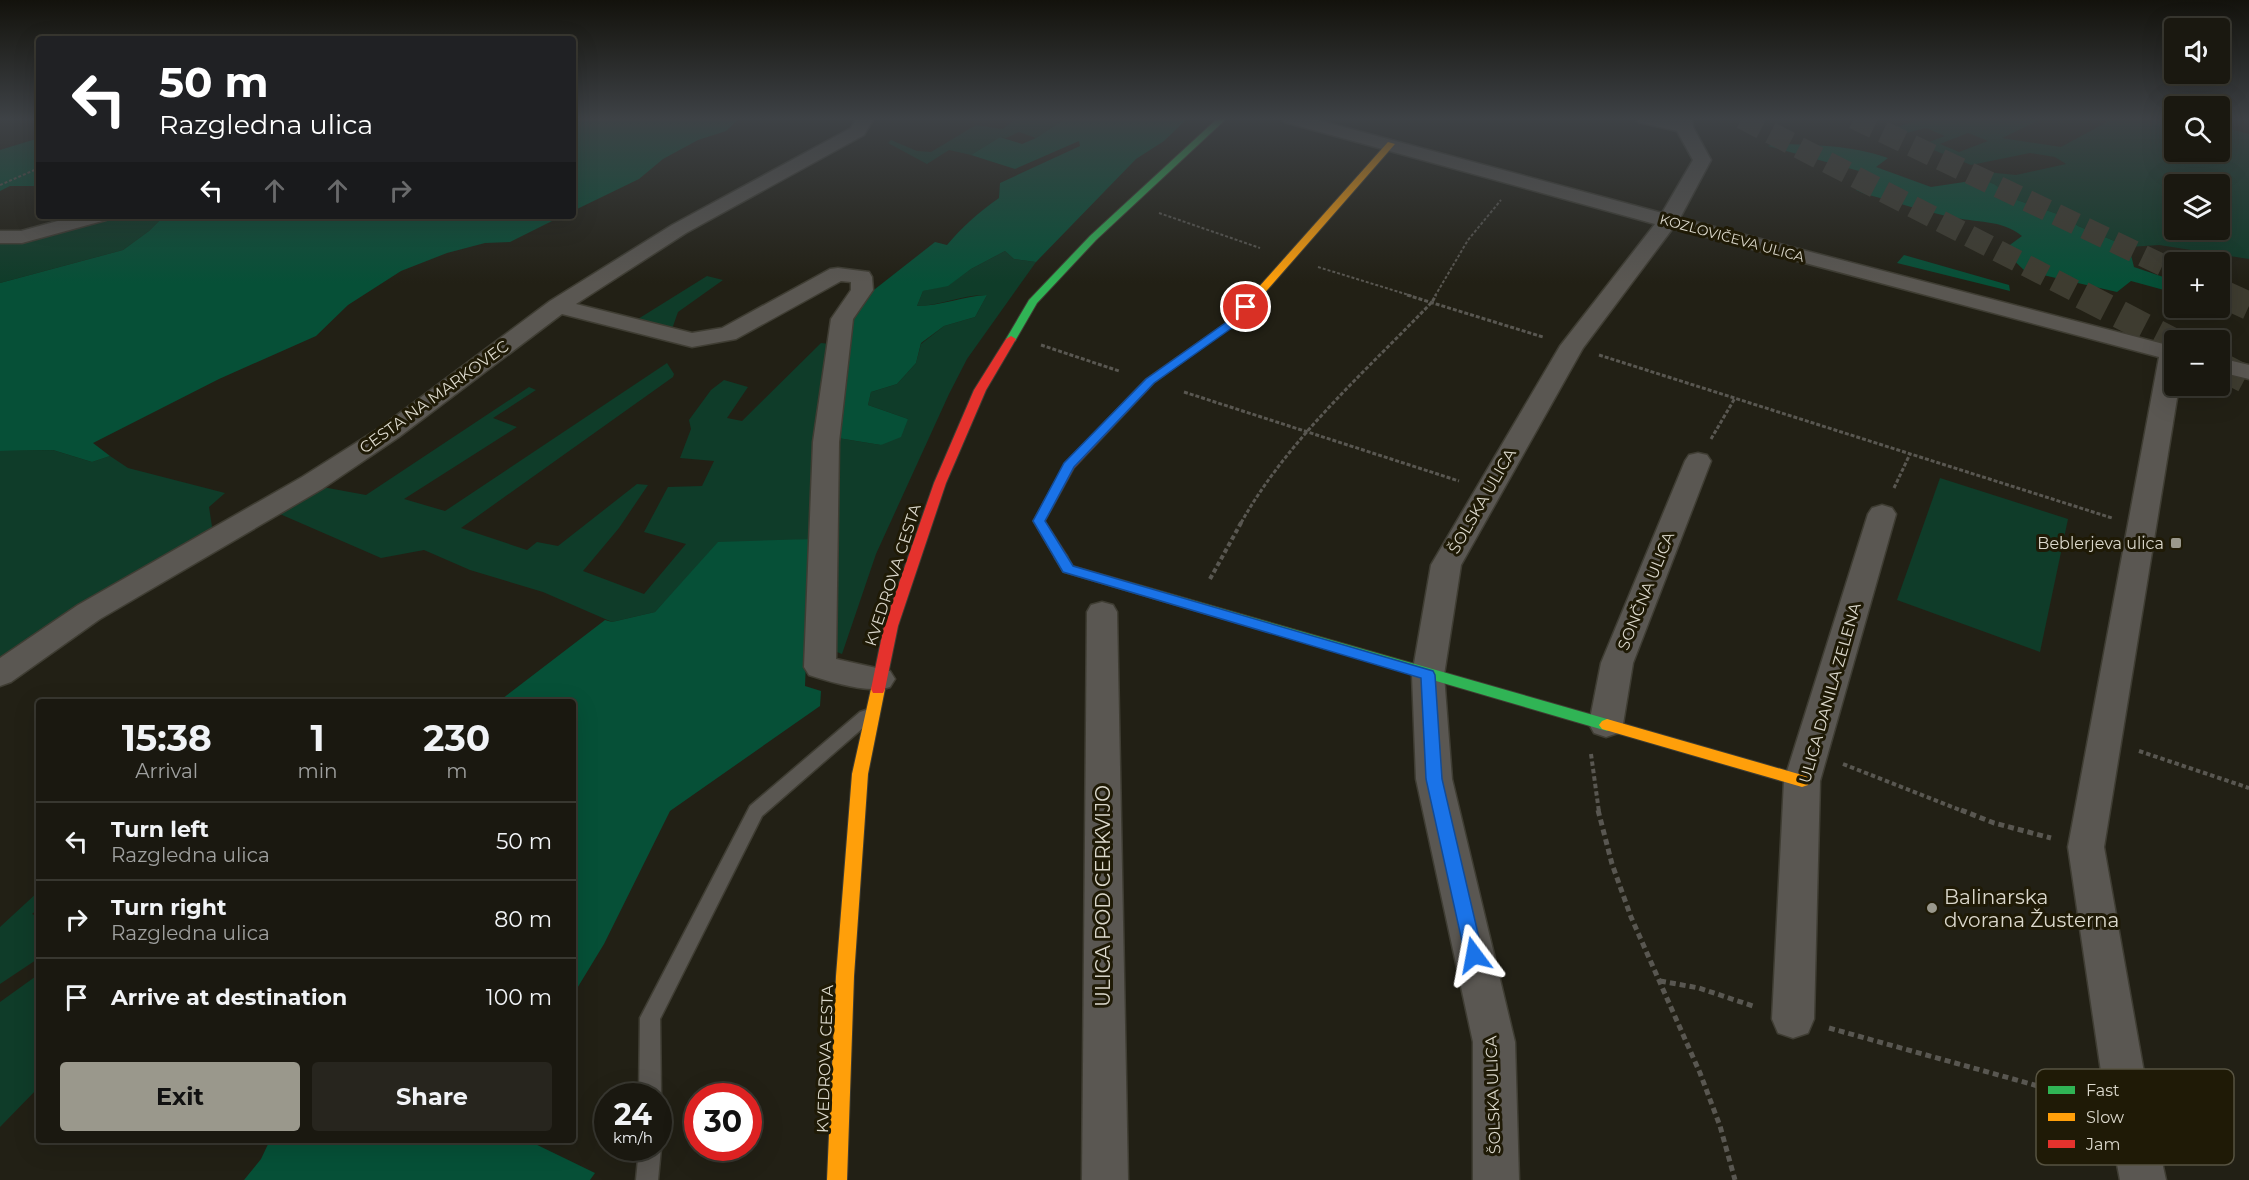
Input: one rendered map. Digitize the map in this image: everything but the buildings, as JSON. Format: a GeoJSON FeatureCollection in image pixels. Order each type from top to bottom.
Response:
{"type":"FeatureCollection","features":[{"type":"Feature","properties":{"kind":"street","name":"CESTA NA MARKOVEC"},"geometry":{"type":"LineString","coordinates":[[0,674],[89,612],[312,483],[390,432],[558,306],[679,229],[781,173]]}},
{"type":"Feature","properties":{"kind":"street","name":"KVEDROVA CESTA"},"geometry":{"type":"LineString","coordinates":[[837,1180],[845,976],[858,794],[891,626],[940,483],[980,390],[1034,302],[1093,238],[1163,173]]}},
{"type":"Feature","properties":{"kind":"street"},"geometry":{"type":"LineString","coordinates":[[1365,173],[1232,323],[1150,381],[1069,466],[1039,521],[1068,569],[1428,675],[1802,781]]}},
{"type":"Feature","properties":{"kind":"street","name":"KOZLOVIČEVA ULICA"},"geometry":{"type":"LineString","coordinates":[[1496,173],[1668,221],[2164,351]]}},
{"type":"Feature","properties":{"kind":"street","name":"ŠOLSKA ULICA"},"geometry":{"type":"LineString","coordinates":[[1496,1180],[1494,1042],[1434,779],[1428,675],[1446,565],[1572,346],[1668,221],[1695,173]]}},
{"type":"Feature","properties":{"kind":"street"},"geometry":{"type":"LineString","coordinates":[[0,237],[22,237],[88,219]]}},
{"type":"Feature","properties":{"kind":"street"},"geometry":{"type":"LineString","coordinates":[[558,306],[692,340],[728,334],[838,274],[861,277],[862,290],[842,319],[826,442],[820,667],[879,679]]}},
{"type":"Feature","properties":{"kind":"street"},"geometry":{"type":"LineString","coordinates":[[2230,367],[2249,372]]}},
{"type":"Feature","properties":{"kind":"street"},"geometry":{"type":"LineString","coordinates":[[2122,1069],[2086,847],[2166,396]]}},
{"type":"Feature","properties":{"kind":"street","name":"SONČNA ULICA"},"geometry":{"type":"LineString","coordinates":[[1600,722],[1617,663],[1698,461]]}},
{"type":"Feature","properties":{"kind":"street","name":"ULICA DANILA ZELENA"},"geometry":{"type":"LineString","coordinates":[[1793,1019],[1802,781],[1882,514]]}},
{"type":"Feature","properties":{"kind":"street","name":"ULICA POD CERKVIJO"},"geometry":{"type":"LineString","coordinates":[[1102,612],[1105,1180]]}},
{"type":"Feature","properties":{"kind":"street"},"geometry":{"type":"LineString","coordinates":[[2140,1165],[2143,1180]]}},
{"type":"Feature","properties":{"kind":"lane"},"geometry":{"type":"LineString","coordinates":[[650,1083],[650,1018],[756,811],[873,710]]}},
{"type":"Feature","properties":{"kind":"lane"},"geometry":{"type":"LineString","coordinates":[[647,1180],[649,1161]]}},
{"type":"Feature","properties":{"kind":"path"},"geometry":{"type":"LineString","coordinates":[[0,185],[27,173]]}},
{"type":"Feature","properties":{"kind":"path"},"geometry":{"type":"LineString","coordinates":[[1196,607],[1252,503],[1307,432],[1432,302],[1468,240],[1518,179]]}},
{"type":"Feature","properties":{"kind":"path"},"geometry":{"type":"LineString","coordinates":[[1150,210],[1289,258],[2141,528]]}},
{"type":"Feature","properties":{"kind":"path"},"geometry":{"type":"LineString","coordinates":[[1033,343],[1488,491]]}},
{"type":"Feature","properties":{"kind":"path"},"geometry":{"type":"LineString","coordinates":[[1698,461],[1735,398]]}},
{"type":"Feature","properties":{"kind":"path"},"geometry":{"type":"LineString","coordinates":[[1882,514],[1910,454]]}},
{"type":"Feature","properties":{"kind":"path"},"geometry":{"type":"LineString","coordinates":[[1600,722],[1590,738],[1592,765],[1600,818],[1612,866],[1695,1058],[1725,1137],[1735,1180]]}},
{"type":"Feature","properties":{"kind":"path"},"geometry":{"type":"LineString","coordinates":[[2104,739],[2249,788]]}},
{"type":"Feature","properties":{"kind":"path"},"geometry":{"type":"LineString","coordinates":[[1840,762],[1994,823],[2086,847]]}},
{"type":"Feature","properties":{"kind":"path"},"geometry":{"type":"LineString","coordinates":[[1660,981],[1699,988],[1793,1019],[2036,1084]]}},
{"type":"Feature","properties":{"kind":"green space"},"geometry":{"type":"Polygon","coordinates":[[[0,173],[36,173],[36,186],[10,186],[0,191],[0,173]]]}},
{"type":"Feature","properties":{"kind":"green space"},"geometry":{"type":"Polygon","coordinates":[[[576,173],[646,173],[639,179],[576,210],[576,173]]]}},
{"type":"Feature","properties":{"kind":"green space"},"geometry":{"type":"Polygon","coordinates":[[[1021,173],[1122,173],[1036,262],[1014,259],[1005,251],[971,269],[948,286],[923,291],[917,306],[987,295],[975,317],[944,326],[921,343],[916,363],[897,384],[871,392],[868,405],[908,419],[901,437],[881,445],[838,438],[847,341],[856,304],[935,242],[947,245],[971,220],[999,198],[1000,183],[1021,173]]]}},
{"type":"Feature","properties":{"kind":"green space"},"geometry":{"type":"Polygon","coordinates":[[[1861,173],[1893,173],[1931,187],[1971,181],[1973,176],[1994,184],[2017,200],[2066,217],[2078,226],[2129,247],[2134,267],[2164,277],[2164,290],[2131,281],[2117,292],[2025,271],[2003,250],[2022,236],[2006,227],[1940,215],[1856,190],[1868,179],[1861,173]]]}},
{"type":"Feature","properties":{"kind":"green space"},"geometry":{"type":"Polygon","coordinates":[[[1975,173],[2016,175],[2025,173],[2249,173],[2249,259],[2230,256],[2230,252],[2204,252],[2159,245],[2129,247],[2078,226],[2066,217],[2017,200],[1994,184],[1973,176],[1975,173]]]}},
{"type":"Feature","properties":{"kind":"green space"},"geometry":{"type":"Polygon","coordinates":[[[99,219],[161,219],[123,250],[0,283],[0,243],[99,219]]]}},
{"type":"Feature","properties":{"kind":"green space"},"geometry":{"type":"Polygon","coordinates":[[[161,219],[556,219],[510,242],[485,243],[447,253],[401,271],[348,305],[316,336],[219,379],[93,443],[110,456],[92,462],[53,450],[0,451],[0,283],[123,250],[161,219]]]}},
{"type":"Feature","properties":{"kind":"green space"},"geometry":{"type":"Polygon","coordinates":[[[1005,251],[1014,259],[1036,262],[967,359],[876,554],[842,654],[832,650],[838,438],[881,445],[908,419],[868,405],[871,392],[897,384],[916,363],[921,344],[944,326],[975,317],[987,295],[969,296],[917,306],[923,291],[948,285],[971,269],[1005,251]]]}},
{"type":"Feature","properties":{"kind":"green space"},"geometry":{"type":"Polygon","coordinates":[[[1904,255],[2009,285],[2010,291],[1897,263],[1904,255]]]}},
{"type":"Feature","properties":{"kind":"green space"},"geometry":{"type":"Polygon","coordinates":[[[707,276],[723,280],[678,312],[672,329],[638,319],[707,276]]]}},
{"type":"Feature","properties":{"kind":"green space"},"geometry":{"type":"Polygon","coordinates":[[[821,343],[830,344],[811,539],[767,542],[684,581],[655,612],[612,622],[543,592],[470,570],[424,550],[381,558],[273,511],[317,486],[366,495],[529,387],[536,390],[493,418],[517,427],[404,499],[445,511],[667,363],[674,374],[673,377],[461,528],[527,550],[537,542],[558,546],[637,484],[648,485],[619,528],[583,571],[644,594],[686,544],[644,532],[668,487],[702,486],[714,461],[680,458],[691,429],[689,420],[711,390],[724,380],[748,387],[727,418],[742,421],[821,343]]]}},
{"type":"Feature","properties":{"kind":"green space"},"geometry":{"type":"Polygon","coordinates":[[[53,450],[92,462],[110,456],[128,468],[225,493],[209,507],[213,533],[0,664],[0,451],[53,450]]]}},
{"type":"Feature","properties":{"kind":"green space"},"geometry":{"type":"Polygon","coordinates":[[[1940,478],[2068,519],[2040,652],[1897,600],[1940,478]]]}},
{"type":"Feature","properties":{"kind":"green space"},"geometry":{"type":"Polygon","coordinates":[[[811,539],[805,686],[821,691],[820,706],[670,811],[604,944],[576,990],[576,699],[502,699],[605,620],[612,622],[655,612],[718,542],[811,539]]]}},
{"type":"Feature","properties":{"kind":"green space"},"geometry":{"type":"Polygon","coordinates":[[[36,894],[36,911],[32,914],[36,916],[36,960],[0,984],[0,927],[36,894]]]}},
{"type":"Feature","properties":{"kind":"green space"},"geometry":{"type":"Polygon","coordinates":[[[36,976],[36,1090],[0,1127],[0,1002],[36,976]]]}},
{"type":"Feature","properties":{"kind":"green space"},"geometry":{"type":"Polygon","coordinates":[[[269,1143],[533,1143],[595,1173],[590,1180],[244,1180],[261,1159],[269,1143]]]}},
{"type":"Feature","properties":{"kind":"tunnel"},"geometry":{"type":"LineString","coordinates":[[1848,173],[2085,296]]}},
{"type":"Feature","properties":{"kind":"tunnel"},"geometry":{"type":"LineString","coordinates":[[1970,173],[2164,266]]}},
{"type":"Feature","properties":{"kind":"tunnel"},"geometry":{"type":"LineString","coordinates":[[2082,295],[2164,337]]}},
{"type":"Feature","properties":{"kind":"tunnel"},"geometry":{"type":"LineString","coordinates":[[2230,297],[2249,306]]}},
{"type":"Feature","properties":{"kind":"tunnel"},"geometry":{"type":"LineString","coordinates":[[2230,371],[2249,381]]}},
{"type":"Feature","properties":{"kind":"traffic: fast"},"geometry":{"type":"LineString","coordinates":[[1011,339],[1033,302],[1093,238],[1163,173]]}},
{"type":"Feature","properties":{"kind":"traffic: fast"},"geometry":{"type":"LineString","coordinates":[[1061,557],[1068,569],[1607,725]]}},
{"type":"Feature","properties":{"kind":"traffic: slow"},"geometry":{"type":"LineString","coordinates":[[1237,318],[1365,173]]}},
{"type":"Feature","properties":{"kind":"traffic: slow"},"geometry":{"type":"LineString","coordinates":[[837,1180],[845,976],[860,774],[878,689]]}},
{"type":"Feature","properties":{"kind":"traffic: slow"},"geometry":{"type":"LineString","coordinates":[[1607,725],[1802,781]]}},
{"type":"Feature","properties":{"kind":"traffic: jam"},"geometry":{"type":"LineString","coordinates":[[1061,557],[1039,521],[1069,466],[1150,381],[1237,318]]}},
{"type":"Feature","properties":{"kind":"traffic: jam"},"geometry":{"type":"LineString","coordinates":[[878,689],[891,626],[940,483],[980,390],[1011,339]]}},
{"type":"Feature","properties":{"kind":"place","name":"Beblerjeva ulica"},"geometry":{"type":"Point","coordinates":[2176,543]}},
{"type":"Feature","properties":{"kind":"place","name":"Balinarska dvorana Žusterna"},"geometry":{"type":"Point","coordinates":[1932,908]}},
{"type":"Feature","properties":{"kind":"route"},"geometry":{"type":"LineString","coordinates":[[1246,307],[1232,323],[1150,381],[1069,466],[1039,521],[1068,569],[1428,675],[1434,779],[1474,955]]}}]}
